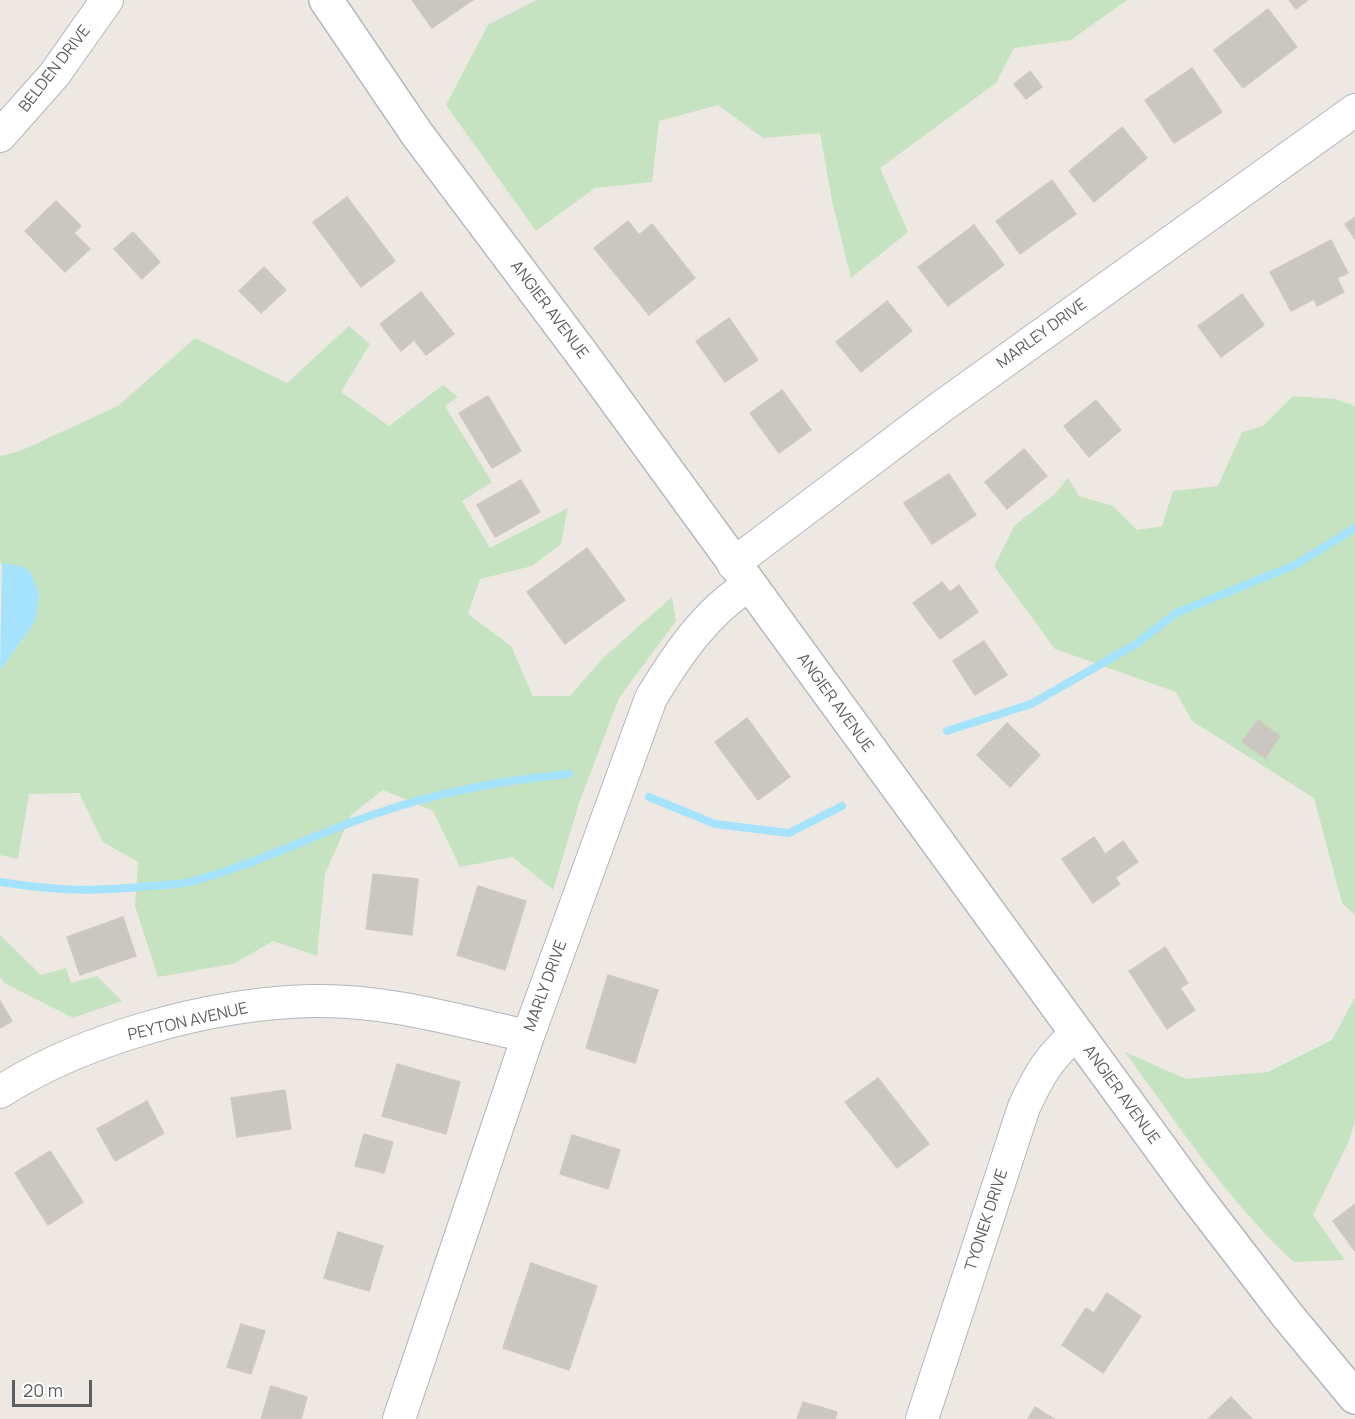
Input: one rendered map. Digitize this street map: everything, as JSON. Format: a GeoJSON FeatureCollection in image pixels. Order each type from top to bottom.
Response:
{"type":"FeatureCollection","features":[{"type":"Feature","properties":{"kind":"main road","name":"ANGIER AVENUE"},"geometry":{"type":"LineString","coordinates":[[326,0],[417,134],[585,358],[1076,1034],[1287,1315],[1355,1396]]}},
{"type":"Feature","properties":{"kind":"street","name":"BELDEN DRIVE"},"geometry":{"type":"LineString","coordinates":[[0,136],[54,75],[107,0]]}},
{"type":"Feature","properties":{"kind":"street","name":"MARLEY DRIVE"},"geometry":{"type":"LineString","coordinates":[[741,574],[941,407],[1355,110]]}},
{"type":"Feature","properties":{"kind":"street","name":"MARLY DRIVE"},"geometry":{"type":"LineString","coordinates":[[399,1419],[528,1036],[651,698],[669,668],[705,621],[731,596],[741,574]]}},
{"type":"Feature","properties":{"kind":"street","name":"PEYTON AVENUE"},"geometry":{"type":"LineString","coordinates":[[0,1092],[67,1057],[150,1028],[227,1010],[313,1001],[397,1008],[528,1036]]}},
{"type":"Feature","properties":{"kind":"street","name":"TYONEK DRIVE"},"geometry":{"type":"LineString","coordinates":[[922,1419],[1024,1107],[1040,1072],[1055,1052],[1076,1034]]}},
{"type":"Feature","properties":{"kind":"green space"},"geometry":{"type":"Polygon","coordinates":[[[536,0],[1127,0],[1071,40],[1014,48],[996,83],[880,168],[908,232],[851,278],[832,201],[820,133],[763,138],[718,105],[659,121],[652,182],[595,188],[536,231],[446,105],[488,25],[536,0]]]}},
{"type":"Feature","properties":{"kind":"green space"},"geometry":{"type":"Polygon","coordinates":[[[349,326],[370,344],[341,392],[389,426],[443,385],[458,397],[445,406],[492,482],[462,501],[490,548],[568,508],[561,544],[532,566],[480,579],[468,614],[511,646],[533,696],[570,696],[604,657],[672,597],[676,621],[619,698],[579,803],[553,890],[513,857],[460,867],[433,811],[383,790],[351,815],[325,874],[317,956],[273,941],[233,964],[158,977],[135,906],[138,862],[103,842],[79,793],[29,794],[18,859],[0,855],[0,670],[35,622],[2,563],[0,564],[0,456],[20,451],[118,406],[195,338],[287,383],[349,326]]]}},
{"type":"Feature","properties":{"kind":"green space"},"geometry":{"type":"Polygon","coordinates":[[[1293,396],[1335,399],[1355,406],[1355,915],[1342,903],[1314,798],[1192,721],[1176,692],[1055,649],[994,566],[1015,525],[1055,494],[1068,478],[1079,496],[1113,506],[1137,530],[1162,526],[1173,491],[1218,486],[1242,432],[1263,426],[1293,396]]]}},
{"type":"Feature","properties":{"kind":"green space"},"geometry":{"type":"Polygon","coordinates":[[[0,935],[41,975],[66,968],[71,983],[97,976],[122,1001],[73,1018],[4,983],[0,977],[0,935]]]}},
{"type":"Feature","properties":{"kind":"green space"},"geometry":{"type":"Polygon","coordinates":[[[1355,997],[1355,1122],[1348,1143],[1313,1215],[1345,1260],[1294,1262],[1270,1239],[1225,1188],[1125,1052],[1186,1079],[1268,1072],[1332,1040],[1355,997]]]}},
{"type":"Feature","properties":{"kind":"water"},"geometry":{"type":"Polygon","coordinates":[[[2,563],[24,567],[30,571],[39,594],[35,622],[0,670],[2,563]]]}},
{"type":"Feature","properties":{"kind":"building"},"geometry":{"type":"Polygon","coordinates":[[[412,0],[473,0],[432,28],[412,0]]]}},
{"type":"Feature","properties":{"kind":"building"},"geometry":{"type":"Polygon","coordinates":[[[1289,0],[1308,0],[1296,9],[1289,0]]]}},
{"type":"Feature","properties":{"kind":"building"},"geometry":{"type":"Polygon","coordinates":[[[1268,9],[1297,47],[1243,88],[1214,50],[1268,9]]]}},
{"type":"Feature","properties":{"kind":"building"},"geometry":{"type":"Polygon","coordinates":[[[1192,68],[1222,112],[1174,143],[1145,100],[1192,68]]]}},
{"type":"Feature","properties":{"kind":"building"},"geometry":{"type":"Polygon","coordinates":[[[1030,71],[1042,87],[1026,99],[1014,84],[1030,71]]]}},
{"type":"Feature","properties":{"kind":"building"},"geometry":{"type":"Polygon","coordinates":[[[1122,127],[1147,158],[1094,202],[1069,171],[1122,127]]]}},
{"type":"Feature","properties":{"kind":"building"},"geometry":{"type":"Polygon","coordinates":[[[1052,180],[1076,214],[1020,254],[996,221],[1052,180]]]}},
{"type":"Feature","properties":{"kind":"building"},"geometry":{"type":"Polygon","coordinates":[[[347,197],[395,261],[361,287],[313,222],[347,197]]]}},
{"type":"Feature","properties":{"kind":"building"},"geometry":{"type":"Polygon","coordinates":[[[56,201],[81,226],[74,233],[90,249],[65,272],[25,231],[56,201]]]}},
{"type":"Feature","properties":{"kind":"building"},"geometry":{"type":"Polygon","coordinates":[[[1355,217],[1355,239],[1345,224],[1355,217]]]}},
{"type":"Feature","properties":{"kind":"building"},"geometry":{"type":"Polygon","coordinates":[[[628,221],[639,235],[652,224],[695,278],[649,315],[594,248],[628,221]]]}},
{"type":"Feature","properties":{"kind":"building"},"geometry":{"type":"Polygon","coordinates":[[[974,225],[1004,265],[948,306],[918,267],[974,225]]]}},
{"type":"Feature","properties":{"kind":"building"},"geometry":{"type":"Polygon","coordinates":[[[133,232],[160,262],[142,279],[114,249],[133,232]]]}},
{"type":"Feature","properties":{"kind":"building"},"geometry":{"type":"Polygon","coordinates":[[[1331,240],[1348,273],[1337,278],[1344,292],[1317,306],[1314,299],[1291,311],[1270,272],[1331,240]]]}},
{"type":"Feature","properties":{"kind":"building"},"geometry":{"type":"Polygon","coordinates":[[[264,267],[286,290],[261,313],[239,291],[264,267]]]}},
{"type":"Feature","properties":{"kind":"building"},"geometry":{"type":"Polygon","coordinates":[[[421,292],[454,334],[426,355],[414,340],[401,351],[380,324],[421,292]]]}},
{"type":"Feature","properties":{"kind":"building"},"geometry":{"type":"Polygon","coordinates":[[[1242,294],[1264,325],[1221,357],[1198,326],[1242,294]]]}},
{"type":"Feature","properties":{"kind":"building"},"geometry":{"type":"Polygon","coordinates":[[[887,301],[912,331],[861,372],[836,342],[887,301]]]}},
{"type":"Feature","properties":{"kind":"building"},"geometry":{"type":"Polygon","coordinates":[[[729,318],[758,360],[725,382],[696,341],[729,318]]]}},
{"type":"Feature","properties":{"kind":"building"},"geometry":{"type":"Polygon","coordinates":[[[782,390],[811,430],[779,453],[750,413],[782,390]]]}},
{"type":"Feature","properties":{"kind":"building"},"geometry":{"type":"Polygon","coordinates":[[[488,396],[521,451],[492,468],[459,413],[488,396]]]}},
{"type":"Feature","properties":{"kind":"building"},"geometry":{"type":"Polygon","coordinates":[[[1096,400],[1121,430],[1089,457],[1064,426],[1096,400]]]}},
{"type":"Feature","properties":{"kind":"building"},"geometry":{"type":"Polygon","coordinates":[[[1024,449],[1047,476],[1007,509],[985,482],[1024,449]]]}},
{"type":"Feature","properties":{"kind":"building"},"geometry":{"type":"Polygon","coordinates":[[[949,474],[976,515],[932,544],[904,503],[949,474]]]}},
{"type":"Feature","properties":{"kind":"building"},"geometry":{"type":"Polygon","coordinates":[[[521,480],[540,512],[495,537],[477,505],[521,480]]]}},
{"type":"Feature","properties":{"kind":"building"},"geometry":{"type":"Polygon","coordinates":[[[587,548],[625,600],[565,644],[527,592],[587,548]]]}},
{"type":"Feature","properties":{"kind":"building"},"geometry":{"type":"Polygon","coordinates":[[[942,582],[950,592],[959,585],[978,612],[940,639],[913,603],[942,582]]]}},
{"type":"Feature","properties":{"kind":"building"},"geometry":{"type":"Polygon","coordinates":[[[984,641],[1007,675],[975,695],[953,661],[984,641]]]}},
{"type":"Feature","properties":{"kind":"building"},"geometry":{"type":"Polygon","coordinates":[[[747,718],[790,777],[758,800],[715,742],[747,718]]]}},
{"type":"Feature","properties":{"kind":"building"},"geometry":{"type":"Polygon","coordinates":[[[1258,720],[1280,736],[1265,758],[1242,742],[1258,720]]]}},
{"type":"Feature","properties":{"kind":"building"},"geometry":{"type":"Polygon","coordinates":[[[1007,723],[1040,755],[1010,787],[977,755],[1007,723]]]}},
{"type":"Feature","properties":{"kind":"building"},"geometry":{"type":"Polygon","coordinates":[[[1094,837],[1105,854],[1123,841],[1138,862],[1115,878],[1120,884],[1093,903],[1062,859],[1094,837]]]}},
{"type":"Feature","properties":{"kind":"building"},"geometry":{"type":"Polygon","coordinates":[[[373,874],[418,879],[412,935],[366,929],[373,874]]]}},
{"type":"Feature","properties":{"kind":"building"},"geometry":{"type":"Polygon","coordinates":[[[478,886],[526,901],[505,970],[457,955],[478,886]]]}},
{"type":"Feature","properties":{"kind":"building"},"geometry":{"type":"Polygon","coordinates":[[[123,917],[136,956],[80,975],[67,937],[123,917]]]}},
{"type":"Feature","properties":{"kind":"building"},"geometry":{"type":"Polygon","coordinates":[[[1165,947],[1188,983],[1180,988],[1195,1010],[1167,1029],[1129,971],[1165,947]]]}},
{"type":"Feature","properties":{"kind":"building"},"geometry":{"type":"Polygon","coordinates":[[[608,975],[658,990],[635,1063],[586,1048],[608,975]]]}},
{"type":"Feature","properties":{"kind":"building"},"geometry":{"type":"Polygon","coordinates":[[[0,1001],[12,1021],[0,1028],[0,1001]]]}},
{"type":"Feature","properties":{"kind":"building"},"geometry":{"type":"Polygon","coordinates":[[[397,1064],[460,1082],[446,1134],[382,1116],[397,1064]]]}},
{"type":"Feature","properties":{"kind":"building"},"geometry":{"type":"Polygon","coordinates":[[[878,1078],[929,1144],[897,1168],[845,1102],[878,1078]]]}},
{"type":"Feature","properties":{"kind":"building"},"geometry":{"type":"Polygon","coordinates":[[[285,1090],[291,1129],[237,1137],[231,1098],[285,1090]]]}},
{"type":"Feature","properties":{"kind":"building"},"geometry":{"type":"Polygon","coordinates":[[[147,1101],[164,1133],[115,1161],[97,1129],[147,1101]]]}},
{"type":"Feature","properties":{"kind":"building"},"geometry":{"type":"Polygon","coordinates":[[[364,1134],[393,1142],[384,1173],[355,1166],[364,1134]]]}},
{"type":"Feature","properties":{"kind":"building"},"geometry":{"type":"Polygon","coordinates":[[[572,1135],[620,1150],[608,1189],[560,1174],[572,1135]]]}},
{"type":"Feature","properties":{"kind":"building"},"geometry":{"type":"Polygon","coordinates":[[[50,1151],[83,1202],[48,1225],[15,1173],[50,1151]]]}},
{"type":"Feature","properties":{"kind":"building"},"geometry":{"type":"Polygon","coordinates":[[[1355,1204],[1355,1251],[1333,1221],[1355,1204]]]}},
{"type":"Feature","properties":{"kind":"building"},"geometry":{"type":"Polygon","coordinates":[[[338,1232],[383,1246],[369,1291],[324,1278],[338,1232]]]}},
{"type":"Feature","properties":{"kind":"building"},"geometry":{"type":"Polygon","coordinates":[[[531,1263],[597,1286],[569,1370],[503,1348],[531,1263]]]}},
{"type":"Feature","properties":{"kind":"building"},"geometry":{"type":"Polygon","coordinates":[[[1107,1293],[1141,1316],[1103,1373],[1062,1345],[1086,1308],[1094,1313],[1107,1293]]]}},
{"type":"Feature","properties":{"kind":"building"},"geometry":{"type":"Polygon","coordinates":[[[241,1324],[265,1331],[251,1374],[227,1367],[241,1324]]]}},
{"type":"Feature","properties":{"kind":"building"},"geometry":{"type":"Polygon","coordinates":[[[271,1386],[307,1397],[301,1419],[261,1419],[271,1386]]]}},
{"type":"Feature","properties":{"kind":"building"},"geometry":{"type":"Polygon","coordinates":[[[1231,1397],[1252,1419],[1208,1419],[1231,1397]]]}},
{"type":"Feature","properties":{"kind":"building"},"geometry":{"type":"Polygon","coordinates":[[[803,1402],[837,1412],[835,1419],[797,1419],[803,1402]]]}},
{"type":"Feature","properties":{"kind":"building"},"geometry":{"type":"Polygon","coordinates":[[[1035,1407],[1054,1419],[1028,1419],[1035,1407]]]}},
{"type":"Feature","properties":{"kind":"waterway"},"geometry":{"type":"LineString","coordinates":[[947,731],[1031,704],[1136,644],[1176,613],[1295,565],[1355,528]]}},
{"type":"Feature","properties":{"kind":"waterway"},"geometry":{"type":"LineString","coordinates":[[0,882],[57,889],[92,890],[185,883],[238,867],[354,821],[425,799],[472,788],[569,774]]}},
{"type":"Feature","properties":{"kind":"waterway"},"geometry":{"type":"LineString","coordinates":[[649,797],[715,824],[789,833],[842,806]]}}]}
